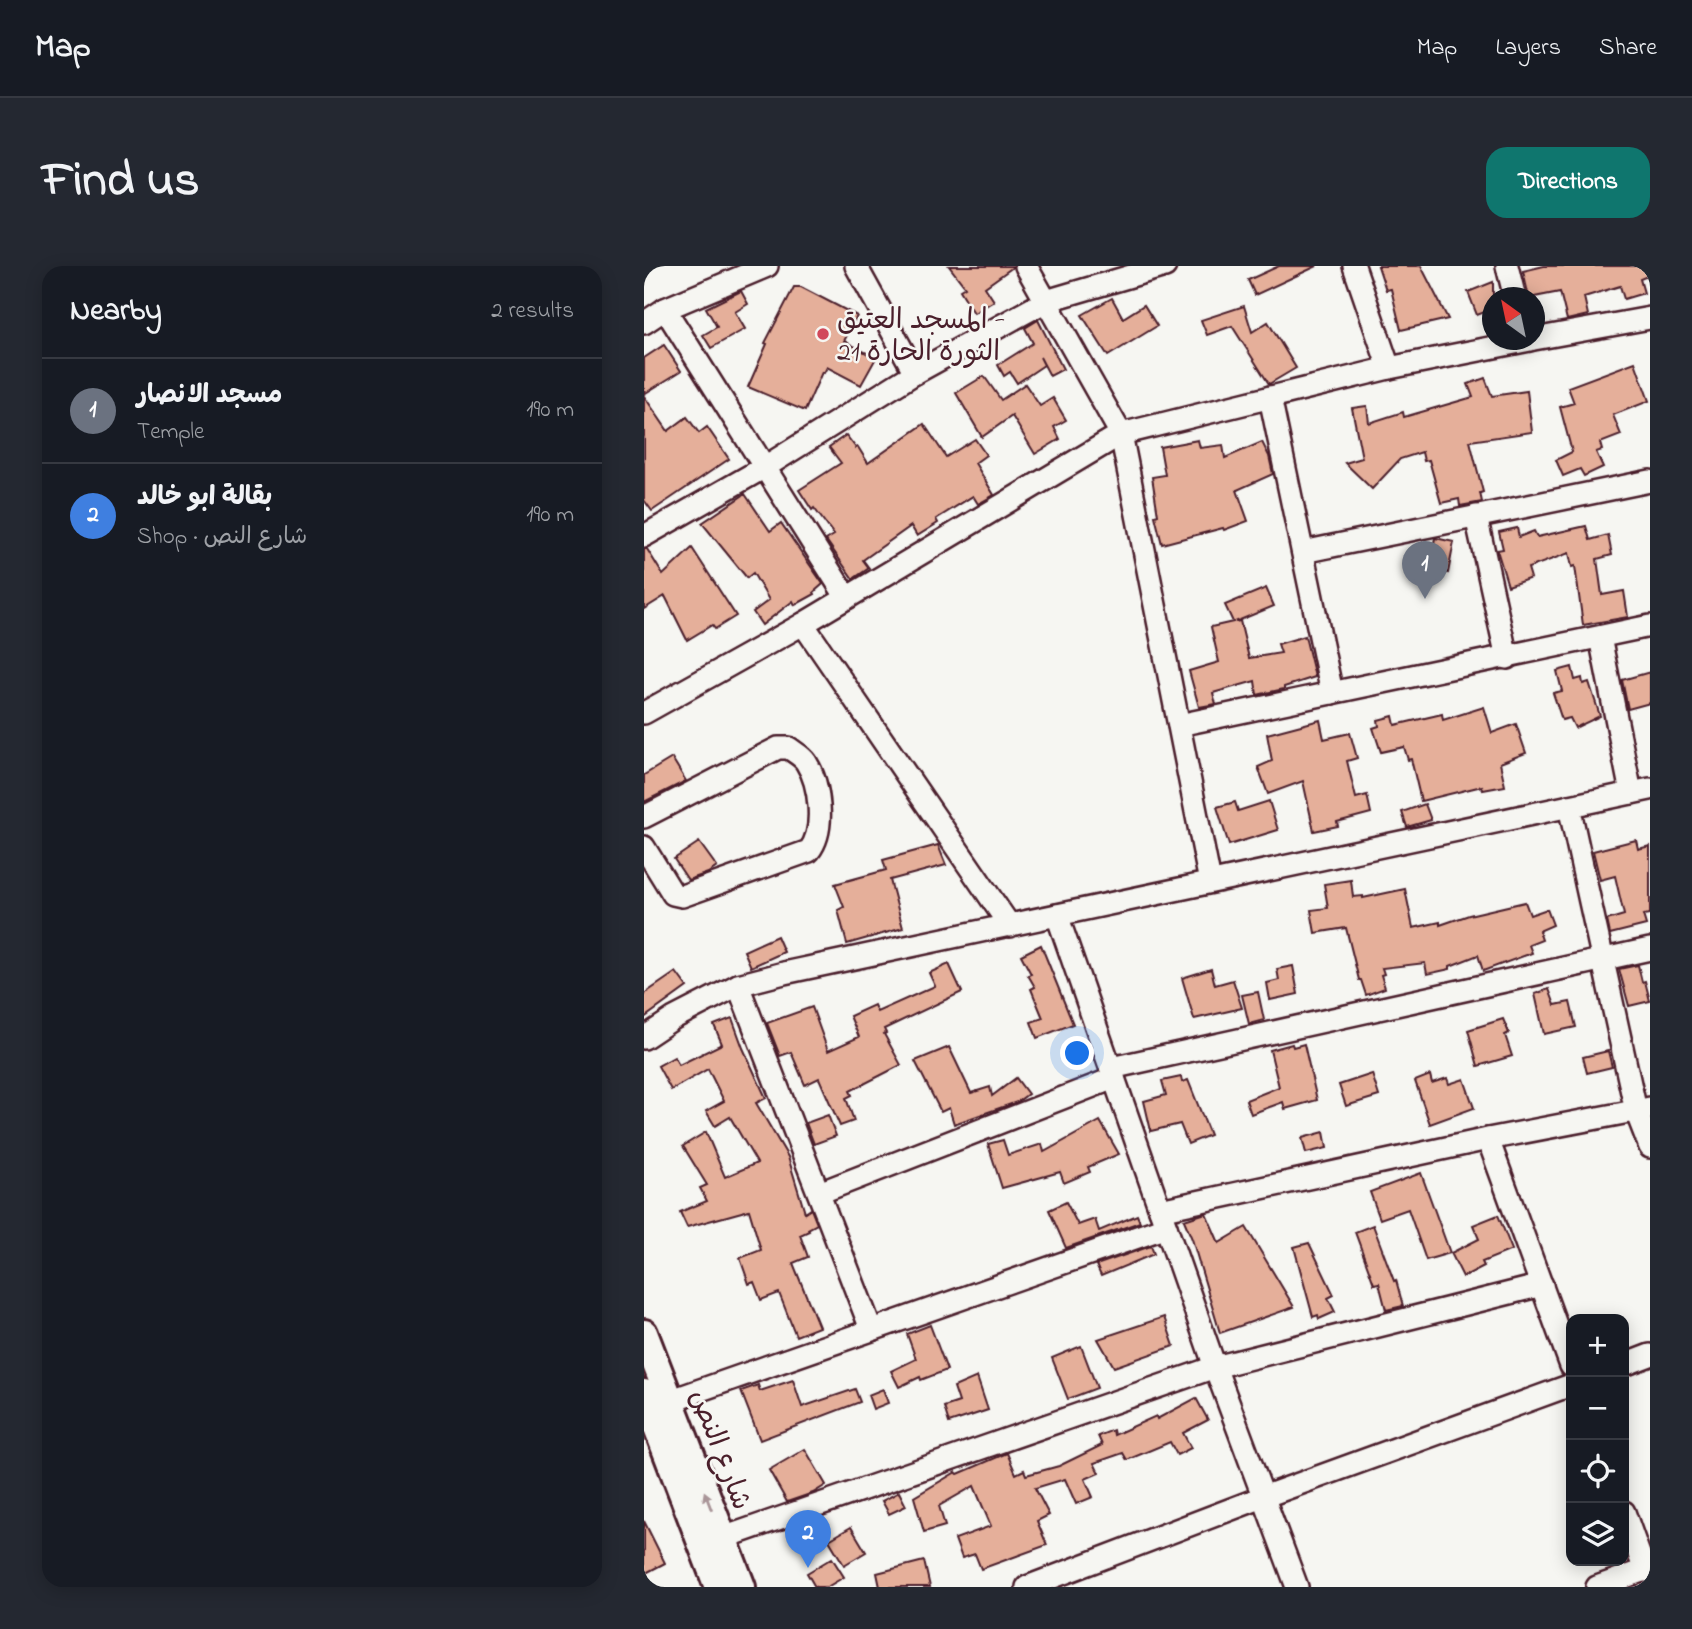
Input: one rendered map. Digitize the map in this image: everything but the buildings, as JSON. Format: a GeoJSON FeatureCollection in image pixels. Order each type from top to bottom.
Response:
{"type":"FeatureCollection","features":[{"type":"Feature","properties":{"kind":"main road","name":"شارع النص"},"geometry":{"type":"LineString","coordinates":[[644,1333],[742,1587]]}},
{"type":"Feature","properties":{"kind":"main road","name":"شارع النص"},"geometry":{"type":"LineString","coordinates":[[644,1393],[718,1587]]}},
{"type":"Feature","properties":{"kind":"street"},"geometry":{"type":"LineString","coordinates":[[644,323],[665,309],[767,266]]}},
{"type":"Feature","properties":{"kind":"street"},"geometry":{"type":"LineString","coordinates":[[856,266],[915,373]]}},
{"type":"Feature","properties":{"kind":"street"},"geometry":{"type":"LineString","coordinates":[[1027,266],[1121,435],[1210,882]]}},
{"type":"Feature","properties":{"kind":"street"},"geometry":{"type":"LineString","coordinates":[[644,536],[765,467],[915,373],[1046,301],[1165,266]]}},
{"type":"Feature","properties":{"kind":"street"},"geometry":{"type":"LineString","coordinates":[[1354,266],[1389,368]]}},
{"type":"Feature","properties":{"kind":"street"},"geometry":{"type":"LineString","coordinates":[[1507,266],[1512,287]]}},
{"type":"Feature","properties":{"kind":"street"},"geometry":{"type":"LineString","coordinates":[[665,309],[847,598]]}},
{"type":"Feature","properties":{"kind":"street"},"geometry":{"type":"LineString","coordinates":[[1545,336],[1650,318]]}},
{"type":"Feature","properties":{"kind":"street"},"geometry":{"type":"LineString","coordinates":[[644,713],[803,624],[1121,435],[1389,368],[1482,349]]}},
{"type":"Feature","properties":{"kind":"street"},"geometry":{"type":"LineString","coordinates":[[1270,397],[1332,693]]}},
{"type":"Feature","properties":{"kind":"street"},"geometry":{"type":"LineString","coordinates":[[1303,552],[1650,481]]}},
{"type":"Feature","properties":{"kind":"street"},"geometry":{"type":"LineString","coordinates":[[1476,516],[1507,657]]}},
{"type":"Feature","properties":{"kind":"street"},"geometry":{"type":"LineString","coordinates":[[803,624],[1010,926]]}},
{"type":"Feature","properties":{"kind":"street"},"geometry":{"type":"LineString","coordinates":[[1179,725],[1650,626]]}},
{"type":"Feature","properties":{"kind":"street"},"geometry":{"type":"LineString","coordinates":[[644,1038],[674,1018],[738,985],[784,973],[1640,791],[1600,637]]}},
{"type":"Feature","properties":{"kind":"street"},"geometry":{"type":"LineString","coordinates":[[644,817],[778,748],[789,748],[805,761],[818,792],[817,842],[809,851],[682,896],[673,894],[644,847]]}},
{"type":"Feature","properties":{"kind":"street"},"geometry":{"type":"LineString","coordinates":[[1569,806],[1602,960],[1643,1110],[1650,1147]]}},
{"type":"Feature","properties":{"kind":"street"},"geometry":{"type":"LineString","coordinates":[[1057,915],[1215,1367],[1297,1587]]}},
{"type":"Feature","properties":{"kind":"street"},"geometry":{"type":"LineString","coordinates":[[819,1194],[1112,1073],[1650,949]]}},
{"type":"Feature","properties":{"kind":"street"},"geometry":{"type":"LineString","coordinates":[[738,985],[871,1329]]}},
{"type":"Feature","properties":{"kind":"street"},"geometry":{"type":"LineString","coordinates":[[669,1401],[871,1329],[1163,1219],[1488,1139],[1643,1110]]}},
{"type":"Feature","properties":{"kind":"street"},"geometry":{"type":"LineString","coordinates":[[1488,1139],[1566,1352]]}},
{"type":"Feature","properties":{"kind":"street"},"geometry":{"type":"LineString","coordinates":[[723,1538],[1215,1367],[1542,1285]]}},
{"type":"Feature","properties":{"kind":"street"},"geometry":{"type":"LineString","coordinates":[[1629,1363],[1650,1354]]}},
{"type":"Feature","properties":{"kind":"street"},"geometry":{"type":"LineString","coordinates":[[1027,1587],[1263,1497],[1566,1387]]}},
{"type":"Feature","properties":{"kind":"street"},"geometry":{"type":"LineString","coordinates":[[1597,1587],[1647,1569],[1629,1524]]}},
{"type":"Feature","properties":{"kind":"place","name":"المسجد العتيق - الثورة الحارة 21"},"geometry":{"type":"Point","coordinates":[823,334]}},
{"type":"Feature","properties":{"kind":"place","name":"مسجد الانصار"},"geometry":{"type":"Point","coordinates":[1425,599]}},
{"type":"Feature","properties":{"kind":"place","name":"بقالة ابو خالد"},"geometry":{"type":"Point","coordinates":[808,1568]}}]}
